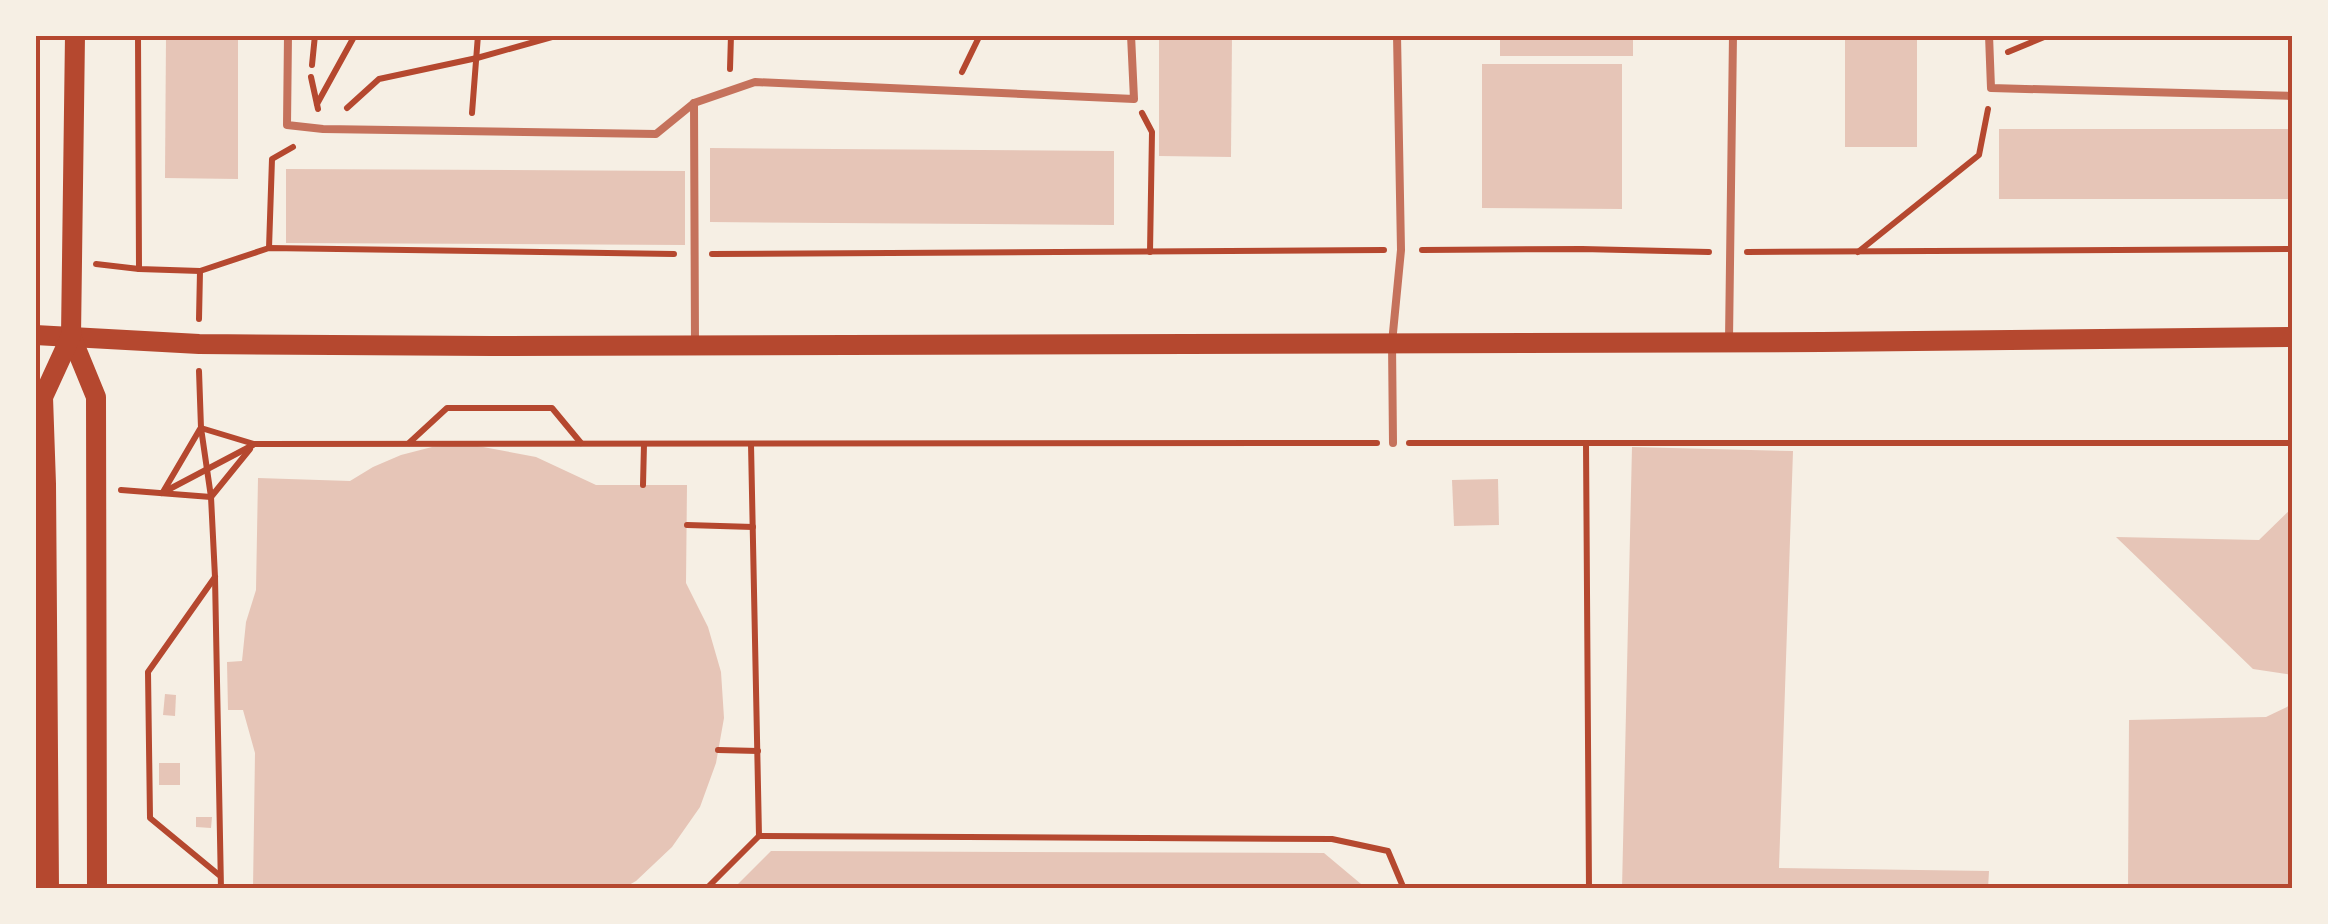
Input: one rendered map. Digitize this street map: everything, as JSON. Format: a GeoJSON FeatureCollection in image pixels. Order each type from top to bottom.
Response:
{"type":"FeatureCollection","features":[{"type":"Feature","properties":{"kind":"main road"},"geometry":{"type":"LineString","coordinates":[[76,35],[71,336],[96,397],[97,889]]}},
{"type":"Feature","properties":{"kind":"main road"},"geometry":{"type":"LineString","coordinates":[[35,335],[199,344],[694,345],[2293,338]]}},
{"type":"Feature","properties":{"kind":"main road"},"geometry":{"type":"LineString","coordinates":[[49,889],[43,397],[71,336]]}},
{"type":"Feature","properties":{"kind":"lane"},"geometry":{"type":"LineString","coordinates":[[288,35],[287,125],[323,130],[656,134],[694,103],[756,82],[1134,98],[1132,35]]}},
{"type":"Feature","properties":{"kind":"lane"},"geometry":{"type":"LineString","coordinates":[[1392,444],[1392,343],[1401,250],[1396,35]]}},
{"type":"Feature","properties":{"kind":"lane"},"geometry":{"type":"LineString","coordinates":[[1729,342],[1733,35]]}},
{"type":"Feature","properties":{"kind":"lane"},"geometry":{"type":"LineString","coordinates":[[1989,35],[1992,88],[2293,96]]}},
{"type":"Feature","properties":{"kind":"lane"},"geometry":{"type":"LineString","coordinates":[[694,103],[694,345]]}},
{"type":"Feature","properties":{"kind":"path"},"geometry":{"type":"LineString","coordinates":[[138,35],[139,269],[200,272],[269,248],[696,254],[2293,249]]}},
{"type":"Feature","properties":{"kind":"path"},"geometry":{"type":"LineString","coordinates":[[315,35],[310,78],[323,130]]}},
{"type":"Feature","properties":{"kind":"path"},"geometry":{"type":"LineString","coordinates":[[317,104],[355,35]]}},
{"type":"Feature","properties":{"kind":"path"},"geometry":{"type":"LineString","coordinates":[[470,132],[478,35]]}},
{"type":"Feature","properties":{"kind":"path"},"geometry":{"type":"LineString","coordinates":[[730,91],[731,35]]}},
{"type":"Feature","properties":{"kind":"path"},"geometry":{"type":"LineString","coordinates":[[953,91],[980,35]]}},
{"type":"Feature","properties":{"kind":"path"},"geometry":{"type":"LineString","coordinates":[[1990,59],[2049,35]]}},
{"type":"Feature","properties":{"kind":"path"},"geometry":{"type":"LineString","coordinates":[[1857,253],[1979,155],[1992,88]]}},
{"type":"Feature","properties":{"kind":"path"},"geometry":{"type":"LineString","coordinates":[[1134,98],[1152,132],[1150,252]]}},
{"type":"Feature","properties":{"kind":"path"},"geometry":{"type":"LineString","coordinates":[[408,444],[447,408],[552,408],[582,444]]}},
{"type":"Feature","properties":{"kind":"path"},"geometry":{"type":"LineString","coordinates":[[162,493],[200,428]]}},
{"type":"Feature","properties":{"kind":"path"},"geometry":{"type":"LineString","coordinates":[[200,428],[254,444],[2293,442]]}},
{"type":"Feature","properties":{"kind":"path"},"geometry":{"type":"LineString","coordinates":[[200,428],[210,497],[215,577],[220,889]]}},
{"type":"Feature","properties":{"kind":"path"},"geometry":{"type":"LineString","coordinates":[[1586,443],[1590,889]]}},
{"type":"Feature","properties":{"kind":"path"},"geometry":{"type":"LineString","coordinates":[[162,493],[254,444]]}},
{"type":"Feature","properties":{"kind":"path"},"geometry":{"type":"LineString","coordinates":[[210,497],[254,444]]}},
{"type":"Feature","properties":{"kind":"path"},"geometry":{"type":"LineString","coordinates":[[643,486],[644,444]]}},
{"type":"Feature","properties":{"kind":"path"},"geometry":{"type":"LineString","coordinates":[[751,444],[759,836]]}},
{"type":"Feature","properties":{"kind":"path"},"geometry":{"type":"LineString","coordinates":[[97,488],[210,497]]}},
{"type":"Feature","properties":{"kind":"path"},"geometry":{"type":"LineString","coordinates":[[686,526],[753,527]]}},
{"type":"Feature","properties":{"kind":"path"},"geometry":{"type":"LineString","coordinates":[[215,577],[148,672],[150,818],[220,876]]}},
{"type":"Feature","properties":{"kind":"path"},"geometry":{"type":"LineString","coordinates":[[718,750],[758,751]]}},
{"type":"Feature","properties":{"kind":"path"},"geometry":{"type":"LineString","coordinates":[[706,889],[759,836],[1332,839],[1388,851],[1404,889]]}},
{"type":"Feature","properties":{"kind":"building"},"geometry":{"type":"Polygon","coordinates":[[[166,35],[238,35],[238,179],[165,178],[166,35]]]}},
{"type":"Feature","properties":{"kind":"building"},"geometry":{"type":"Polygon","coordinates":[[[1159,35],[1232,35],[1231,157],[1159,156],[1159,35]]]}},
{"type":"Feature","properties":{"kind":"building"},"geometry":{"type":"Polygon","coordinates":[[[1500,35],[1633,35],[1633,56],[1500,56],[1500,35]]]}},
{"type":"Feature","properties":{"kind":"building"},"geometry":{"type":"Polygon","coordinates":[[[1845,35],[1917,35],[1917,147],[1845,147],[1845,35]]]}},
{"type":"Feature","properties":{"kind":"building"},"geometry":{"type":"Polygon","coordinates":[[[1482,64],[1622,64],[1622,209],[1482,208],[1482,64]]]}},
{"type":"Feature","properties":{"kind":"building"},"geometry":{"type":"Polygon","coordinates":[[[1999,129],[2293,129],[2293,199],[1999,199],[1999,129]]]}},
{"type":"Feature","properties":{"kind":"building"},"geometry":{"type":"Polygon","coordinates":[[[710,148],[1114,151],[1114,225],[710,222],[710,148]]]}},
{"type":"Feature","properties":{"kind":"building"},"geometry":{"type":"Polygon","coordinates":[[[286,169],[685,171],[685,245],[286,243],[286,169]]]}},
{"type":"Feature","properties":{"kind":"building"},"geometry":{"type":"Polygon","coordinates":[[[467,444],[536,457],[596,485],[687,485],[686,583],[708,627],[721,672],[724,718],[716,763],[700,807],[672,847],[622,889],[253,889],[255,753],[243,710],[228,710],[227,662],[242,661],[246,622],[256,590],[258,478],[350,481],[401,455],[467,444]]]}},
{"type":"Feature","properties":{"kind":"building"},"geometry":{"type":"Polygon","coordinates":[[[1632,447],[1793,451],[1779,868],[1989,871],[1988,889],[1622,889],[1632,447]]]}},
{"type":"Feature","properties":{"kind":"building"},"geometry":{"type":"Polygon","coordinates":[[[1498,479],[1499,525],[1454,526],[1452,480],[1498,479]]]}},
{"type":"Feature","properties":{"kind":"building"},"geometry":{"type":"Polygon","coordinates":[[[2293,507],[2293,675],[2253,669],[2116,537],[2259,540],[2293,507]]]}},
{"type":"Feature","properties":{"kind":"building"},"geometry":{"type":"Polygon","coordinates":[[[165,694],[176,695],[175,716],[163,715],[165,694]]]}},
{"type":"Feature","properties":{"kind":"building"},"geometry":{"type":"Polygon","coordinates":[[[2293,704],[2293,889],[2128,889],[2129,720],[2266,717],[2293,704]]]}},
{"type":"Feature","properties":{"kind":"building"},"geometry":{"type":"Polygon","coordinates":[[[159,763],[180,763],[180,785],[159,785],[159,763]]]}},
{"type":"Feature","properties":{"kind":"building"},"geometry":{"type":"Polygon","coordinates":[[[196,817],[212,817],[211,828],[196,827],[196,817]]]}},
{"type":"Feature","properties":{"kind":"building"},"geometry":{"type":"Polygon","coordinates":[[[771,851],[1324,853],[1367,889],[733,889],[771,851]]]}}]}
